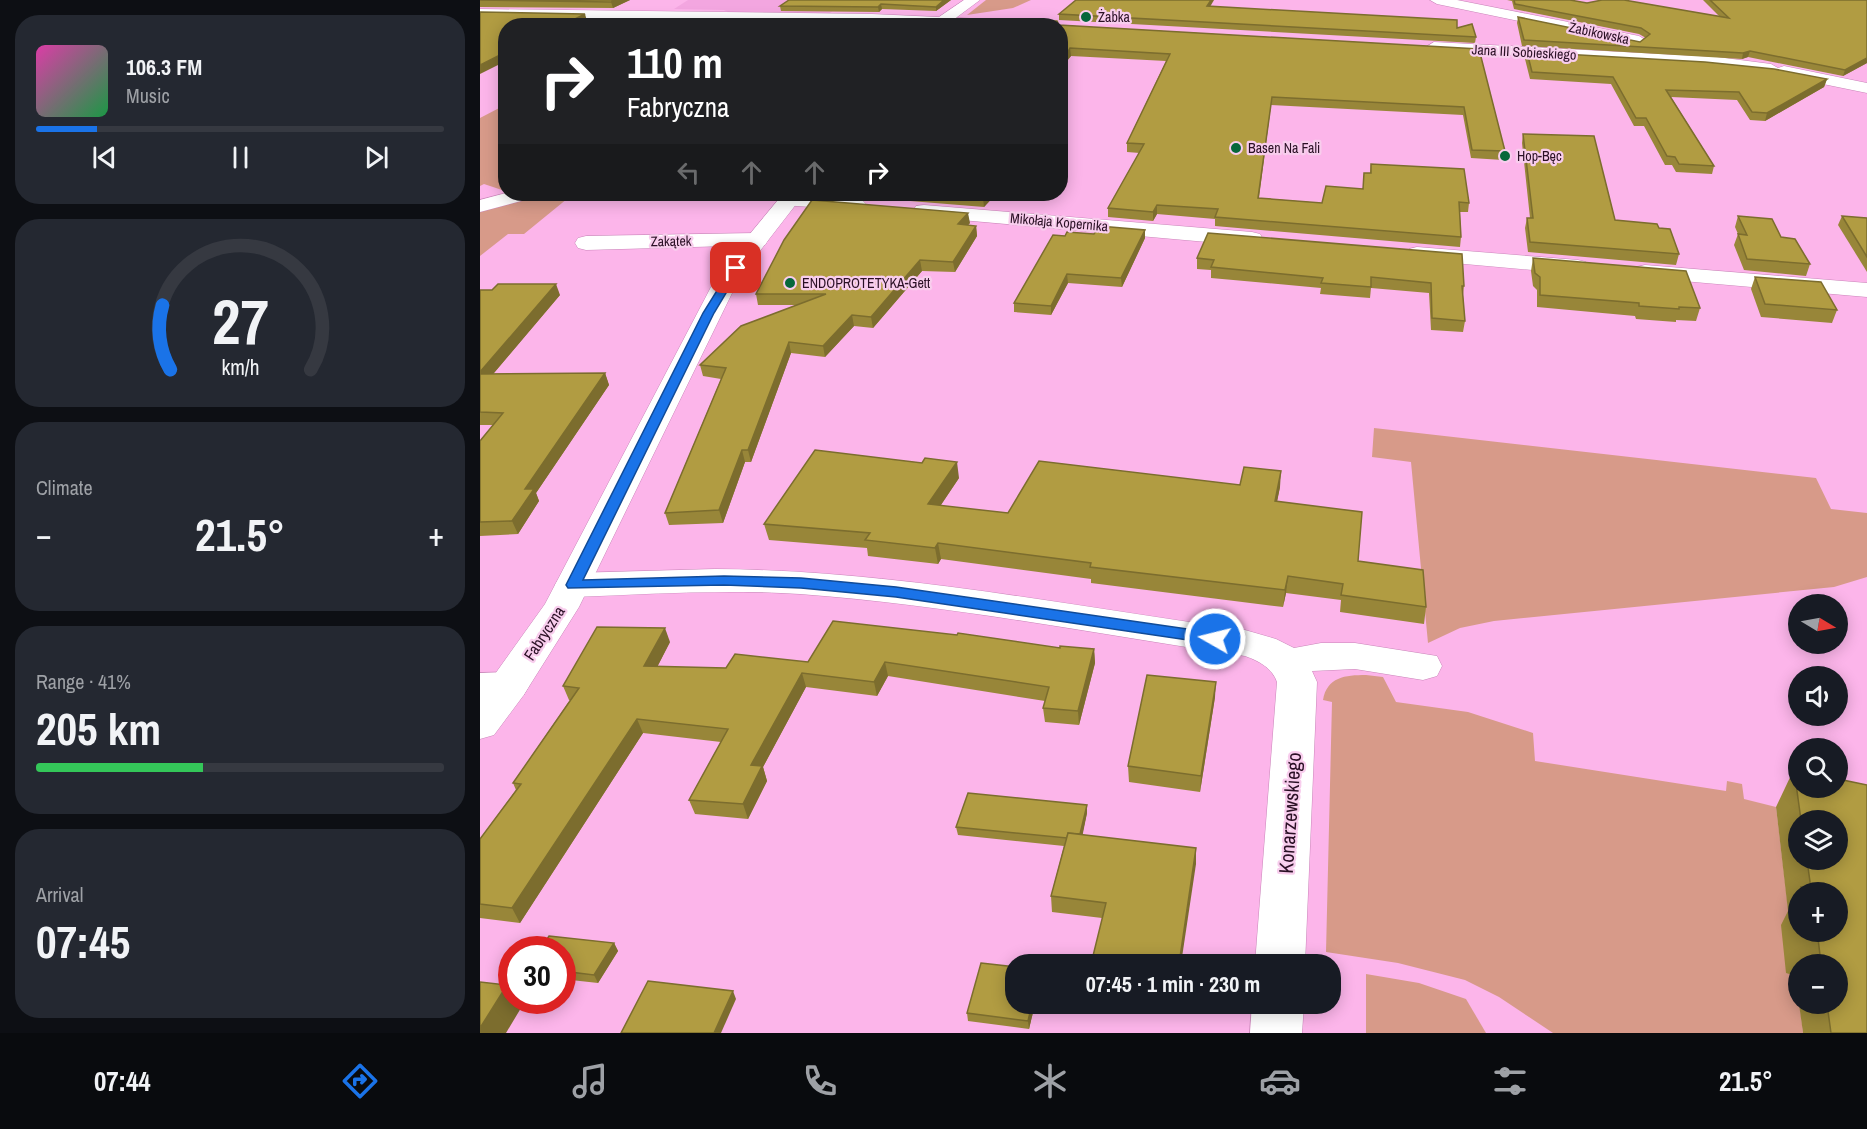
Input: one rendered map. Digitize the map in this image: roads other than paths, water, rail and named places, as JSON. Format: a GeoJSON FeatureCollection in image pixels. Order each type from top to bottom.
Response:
{"type":"FeatureCollection","features":[{"type":"Feature","properties":{"kind":"street"},"geometry":{"type":"LineString","coordinates":[[947,18],[973,0]]}},
{"type":"Feature","properties":{"kind":"street","name":"Żabikowska"},"geometry":{"type":"LineString","coordinates":[[1437,0],[1867,88]]}},
{"type":"Feature","properties":{"kind":"street"},"geometry":{"type":"LineString","coordinates":[[480,13],[710,18]]}},
{"type":"Feature","properties":{"kind":"street"},"geometry":{"type":"LineString","coordinates":[[1646,43],[1660,51],[1666,60]]}},
{"type":"Feature","properties":{"kind":"street","name":"Jana III Sobieskiego"},"geometry":{"type":"LineString","coordinates":[[1416,46],[1666,60],[1771,69]]}},
{"type":"Feature","properties":{"kind":"street"},"geometry":{"type":"LineString","coordinates":[[480,206],[499,201]]}},
{"type":"Feature","properties":{"kind":"street","name":"Fabryczna"},"geometry":{"type":"LineString","coordinates":[[480,724],[494,686],[547,631],[573,585],[723,287],[788,201]]}},
{"type":"Feature","properties":{"kind":"street"},"geometry":{"type":"LineString","coordinates":[[827,201],[873,206]]}},
{"type":"Feature","properties":{"kind":"street","name":"Mikołaja Kopernika"},"geometry":{"type":"LineString","coordinates":[[897,208],[1273,241]]}},
{"type":"Feature","properties":{"kind":"street","name":"Zakątek"},"geometry":{"type":"LineString","coordinates":[[586,243],[757,240]]}},
{"type":"Feature","properties":{"kind":"street"},"geometry":{"type":"LineString","coordinates":[[1391,251],[1595,268]]}},
{"type":"Feature","properties":{"kind":"street"},"geometry":{"type":"LineString","coordinates":[[1618,270],[1867,290]]}},
{"type":"Feature","properties":{"kind":"street"},"geometry":{"type":"LineString","coordinates":[[573,585],[762,581],[896,592],[1245,643],[1271,651],[1289,664],[1302,659],[1328,655],[1423,666]]}},
{"type":"Feature","properties":{"kind":"street","name":"Konarzewskiego"},"geometry":{"type":"LineString","coordinates":[[1282,954],[1297,693],[1297,682],[1289,664]]}},
{"type":"Feature","properties":{"kind":"street"},"geometry":{"type":"LineString","coordinates":[[1276,1033],[1277,1014]]}},
{"type":"Feature","properties":{"kind":"place","name":"Żabka"},"geometry":{"type":"Point","coordinates":[1086,17]}},
{"type":"Feature","properties":{"kind":"place","name":"Basen Na Fali"},"geometry":{"type":"Point","coordinates":[1236,148]}},
{"type":"Feature","properties":{"kind":"place","name":"Hop-Bęc"},"geometry":{"type":"Point","coordinates":[1505,156]}},
{"type":"Feature","properties":{"kind":"place","name":"ENDOPROTETYKA-Gett"},"geometry":{"type":"Point","coordinates":[790,283]}}]}
